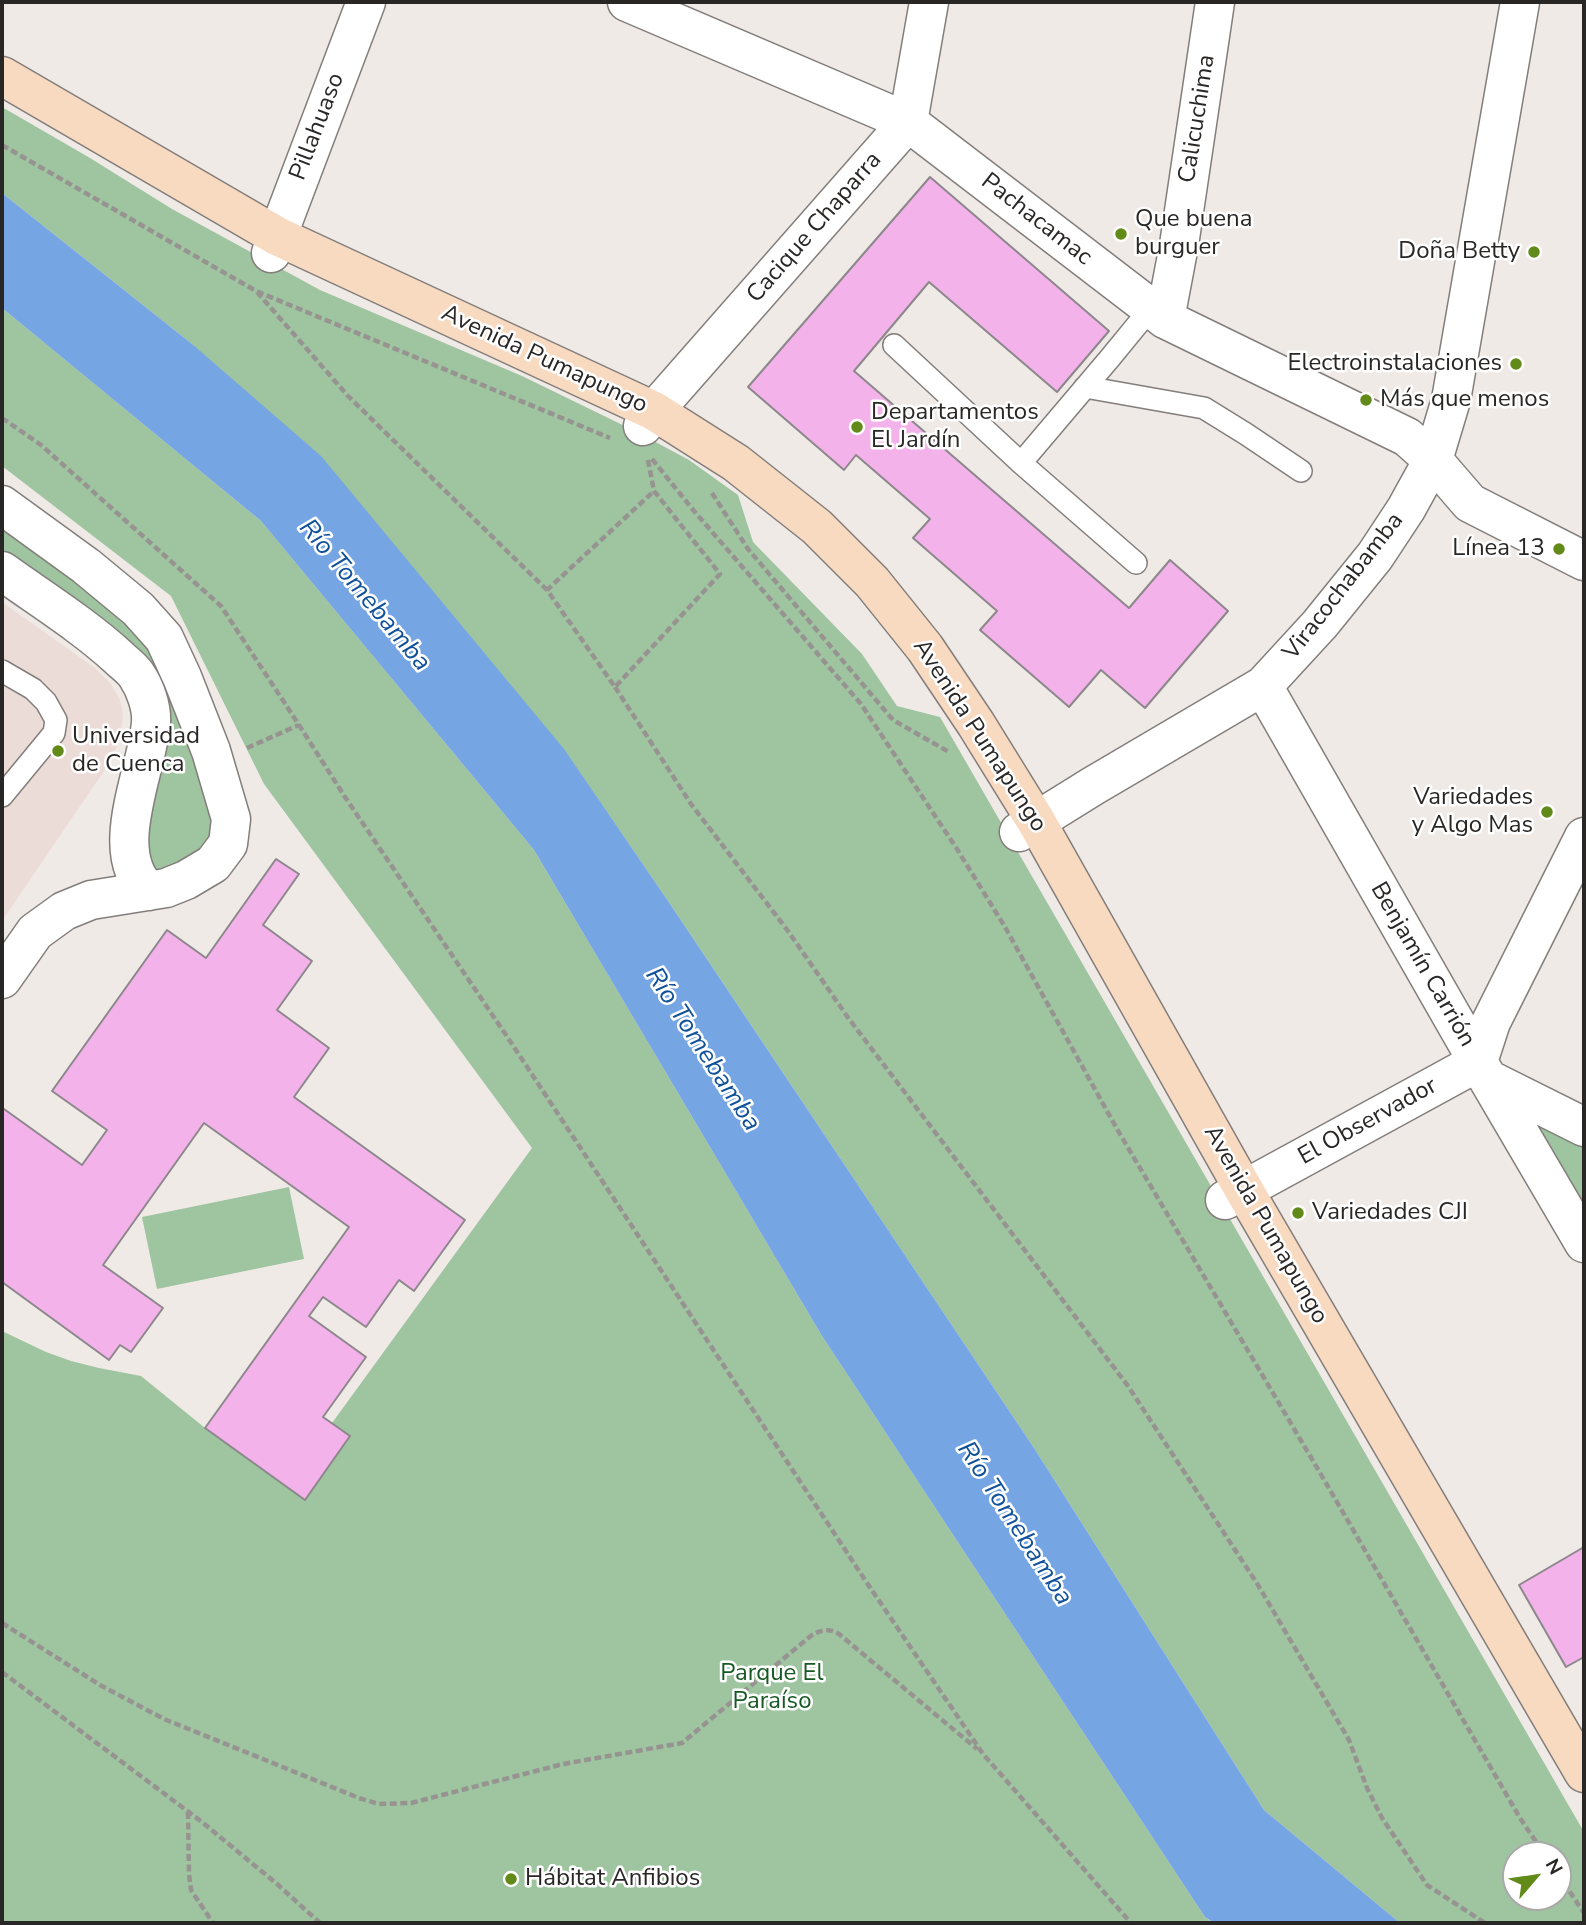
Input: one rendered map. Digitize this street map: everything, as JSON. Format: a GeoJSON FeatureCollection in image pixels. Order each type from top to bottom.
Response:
{"type":"FeatureCollection","features":[{"type":"Feature","properties":{"kind":"main road","name":"Avenida Pumapungo"},"geometry":{"type":"LineString","coordinates":[[2,76],[274,244],[641,433],[736,463],[817,527],[872,582],[925,648],[976,724],[1027,827],[1234,1195],[1584,1773]]}},
{"type":"Feature","properties":{"kind":"street","name":"Pillahuaso"},"geometry":{"type":"LineString","coordinates":[[274,244],[366,2]]}},
{"type":"Feature","properties":{"kind":"street","name":"Pachacamac"},"geometry":{"type":"LineString","coordinates":[[627,2],[908,122],[1158,313],[1407,437],[1433,460],[1470,503],[1584,561]]}},
{"type":"Feature","properties":{"kind":"street"},"geometry":{"type":"LineString","coordinates":[[908,122],[929,2]]}},
{"type":"Feature","properties":{"kind":"street","name":"Calicuchima"},"geometry":{"type":"LineString","coordinates":[[1158,313],[1179,245],[1215,2]]}},
{"type":"Feature","properties":{"kind":"street","name":"Viracochabamba"},"geometry":{"type":"LineString","coordinates":[[1027,827],[1263,686],[1320,624],[1376,556],[1406,509],[1433,460],[1451,400],[1520,2]]}},
{"type":"Feature","properties":{"kind":"street","name":"Cacique Chaparra"},"geometry":{"type":"LineString","coordinates":[[641,433],[908,122]]}},
{"type":"Feature","properties":{"kind":"street"},"geometry":{"type":"LineString","coordinates":[[2,505],[86,566],[138,609],[164,638],[211,751],[231,820],[228,844],[213,864],[166,888],[91,900],[64,911],[34,932],[2,979]]}},
{"type":"Feature","properties":{"kind":"street"},"geometry":{"type":"LineString","coordinates":[[2,571],[102,642],[137,675],[149,701],[151,721],[128,836],[138,882],[149,891]]}},
{"type":"Feature","properties":{"kind":"street","name":"Benjamín Carrión"},"geometry":{"type":"LineString","coordinates":[[1263,686],[1584,1243]]}},
{"type":"Feature","properties":{"kind":"street"},"geometry":{"type":"LineString","coordinates":[[1581,854],[1491,1022],[1484,1071],[1584,1127]]}},
{"type":"Feature","properties":{"kind":"street","name":"El Observador"},"geometry":{"type":"LineString","coordinates":[[1234,1195],[1484,1071]]}},
{"type":"Feature","properties":{"kind":"lane"},"geometry":{"type":"LineString","coordinates":[[1021,463],[1086,387],[1158,313]]}},
{"type":"Feature","properties":{"kind":"lane"},"geometry":{"type":"LineString","coordinates":[[894,345],[1021,463],[1136,563]]}},
{"type":"Feature","properties":{"kind":"lane"},"geometry":{"type":"LineString","coordinates":[[1086,387],[1204,408],[1247,433],[1301,471]]}},
{"type":"Feature","properties":{"kind":"lane"},"geometry":{"type":"LineString","coordinates":[[2,796],[54,733],[56,720],[46,702],[33,689],[4,676]]}},
{"type":"Feature","properties":{"kind":"path"},"geometry":{"type":"LineString","coordinates":[[2,145],[256,291],[641,433],[694,511],[861,704],[957,849],[1005,927],[1117,1129],[1536,1841]]}},
{"type":"Feature","properties":{"kind":"path"},"geometry":{"type":"LineString","coordinates":[[256,291],[348,396],[547,590],[615,687],[691,804],[788,931],[849,1019],[1128,1386],[1258,1585],[1349,1740],[1367,1788],[1382,1818],[1427,1885],[1485,1923]]}},
{"type":"Feature","properties":{"kind":"path"},"geometry":{"type":"LineString","coordinates":[[2,418],[41,445],[220,606],[983,1754],[1131,1923]]}},
{"type":"Feature","properties":{"kind":"path"},"geometry":{"type":"LineString","coordinates":[[708,485],[748,549],[893,720],[940,746],[958,760]]}},
{"type":"Feature","properties":{"kind":"path"},"geometry":{"type":"LineString","coordinates":[[547,590],[654,491],[720,574],[615,687]]}},
{"type":"Feature","properties":{"kind":"path"},"geometry":{"type":"LineString","coordinates":[[211,751],[227,757],[299,725]]}},
{"type":"Feature","properties":{"kind":"path"},"geometry":{"type":"LineString","coordinates":[[2,1623],[100,1685],[164,1719],[379,1804],[411,1802],[563,1764],[682,1743],[811,1635],[829,1630],[839,1634],[983,1754]]}},
{"type":"Feature","properties":{"kind":"path"},"geometry":{"type":"LineString","coordinates":[[2,1672],[188,1812],[277,1884],[320,1923]]}},
{"type":"Feature","properties":{"kind":"path"},"geometry":{"type":"LineString","coordinates":[[188,1812],[191,1890],[213,1923]]}},
{"type":"Feature","properties":{"kind":"path"},"geometry":{"type":"LineString","coordinates":[[1572,1895],[1584,1913]]}},
{"type":"Feature","properties":{"kind":"shaded area","name":"Universidad de Cuenca"},"geometry":{"type":"Polygon","coordinates":[[[2,602],[95,668],[111,684],[120,700],[123,714],[120,740],[110,762],[2,921],[2,602]]]}},
{"type":"Feature","properties":{"kind":"green space"},"geometry":{"type":"Polygon","coordinates":[[[2,107],[172,209],[320,290],[522,376],[689,460],[738,495],[753,542],[862,654],[897,706],[940,717],[1584,1832],[1584,1923],[1400,1923],[1264,1810],[1034,1448],[564,750],[192,344],[2,193],[2,107]]]}},
{"type":"Feature","properties":{"kind":"green space","name":"Parque El Paraíso"},"geometry":{"type":"Polygon","coordinates":[[[2,308],[261,521],[534,850],[822,1336],[1205,1917],[1213,1923],[2,1923],[2,1331],[71,1361],[141,1376],[205,1428],[305,1500],[350,1437],[332,1423],[532,1148],[264,784],[171,596],[2,466],[2,308]]]}},
{"type":"Feature","properties":{"kind":"green space"},"geometry":{"type":"Polygon","coordinates":[[[2,517],[131,614],[172,677],[218,842],[185,874],[142,872],[159,720],[2,560],[2,517]]]}},
{"type":"Feature","properties":{"kind":"green space"},"geometry":{"type":"Polygon","coordinates":[[[1545,1122],[1584,1141],[1584,1216],[1537,1126],[1545,1122]]]}},
{"type":"Feature","properties":{"kind":"green space"},"geometry":{"type":"Polygon","coordinates":[[[289,1187],[304,1259],[157,1289],[142,1217],[289,1187]]]}},
{"type":"Feature","properties":{"kind":"water","name":"Río Tomebamba"},"geometry":{"type":"Polygon","coordinates":[[[2,193],[192,344],[321,456],[564,749],[1034,1448],[1264,1810],[1400,1923],[1214,1923],[1205,1917],[822,1336],[534,850],[261,521],[2,308],[2,193]]]}},
{"type":"Feature","properties":{"kind":"building","name":"Departamentos El Jardín"},"geometry":{"type":"Polygon","coordinates":[[[930,177],[1109,331],[1057,392],[929,282],[854,371],[1129,608],[1170,560],[1228,611],[1145,708],[1101,670],[1069,707],[980,630],[997,611],[913,538],[930,519],[856,455],[844,470],[748,387],[930,177]]]}},
{"type":"Feature","properties":{"kind":"building"},"geometry":{"type":"Polygon","coordinates":[[[276,859],[299,874],[263,925],[312,961],[277,1010],[329,1048],[294,1097],[465,1220],[414,1291],[399,1280],[366,1327],[323,1297],[309,1316],[366,1357],[323,1417],[350,1436],[305,1500],[205,1428],[349,1227],[204,1123],[103,1265],[163,1308],[131,1352],[120,1345],[109,1360],[2,1282],[2,1111],[4,1109],[82,1165],[107,1130],[52,1091],[167,930],[206,958],[276,859]]]}},
{"type":"Feature","properties":{"kind":"building"},"geometry":{"type":"Polygon","coordinates":[[[1584,1547],[1584,1657],[1566,1667],[1519,1585],[1584,1547]]]}},
{"type":"Feature","properties":{"kind":"place","name":"Que buena burguer"},"geometry":{"type":"Point","coordinates":[1121,234]}},
{"type":"Feature","properties":{"kind":"place","name":"Doña Betty"},"geometry":{"type":"Point","coordinates":[1534,252]}},
{"type":"Feature","properties":{"kind":"place","name":"Electroinstalaciones"},"geometry":{"type":"Point","coordinates":[1516,364]}},
{"type":"Feature","properties":{"kind":"place","name":"Más que menos"},"geometry":{"type":"Point","coordinates":[1366,400]}},
{"type":"Feature","properties":{"kind":"place","name":"Departamentos El Jardín"},"geometry":{"type":"Point","coordinates":[857,427]}},
{"type":"Feature","properties":{"kind":"place","name":"Línea 13"},"geometry":{"type":"Point","coordinates":[1559,549]}},
{"type":"Feature","properties":{"kind":"place","name":"Universidad de Cuenca"},"geometry":{"type":"Point","coordinates":[58,751]}},
{"type":"Feature","properties":{"kind":"place","name":"Variedades y Algo Mas"},"geometry":{"type":"Point","coordinates":[1547,812]}},
{"type":"Feature","properties":{"kind":"place","name":"Variedades CJI"},"geometry":{"type":"Point","coordinates":[1298,1213]}},
{"type":"Feature","properties":{"kind":"place","name":"Hábitat Anfibios"},"geometry":{"type":"Point","coordinates":[511,1879]}}]}
